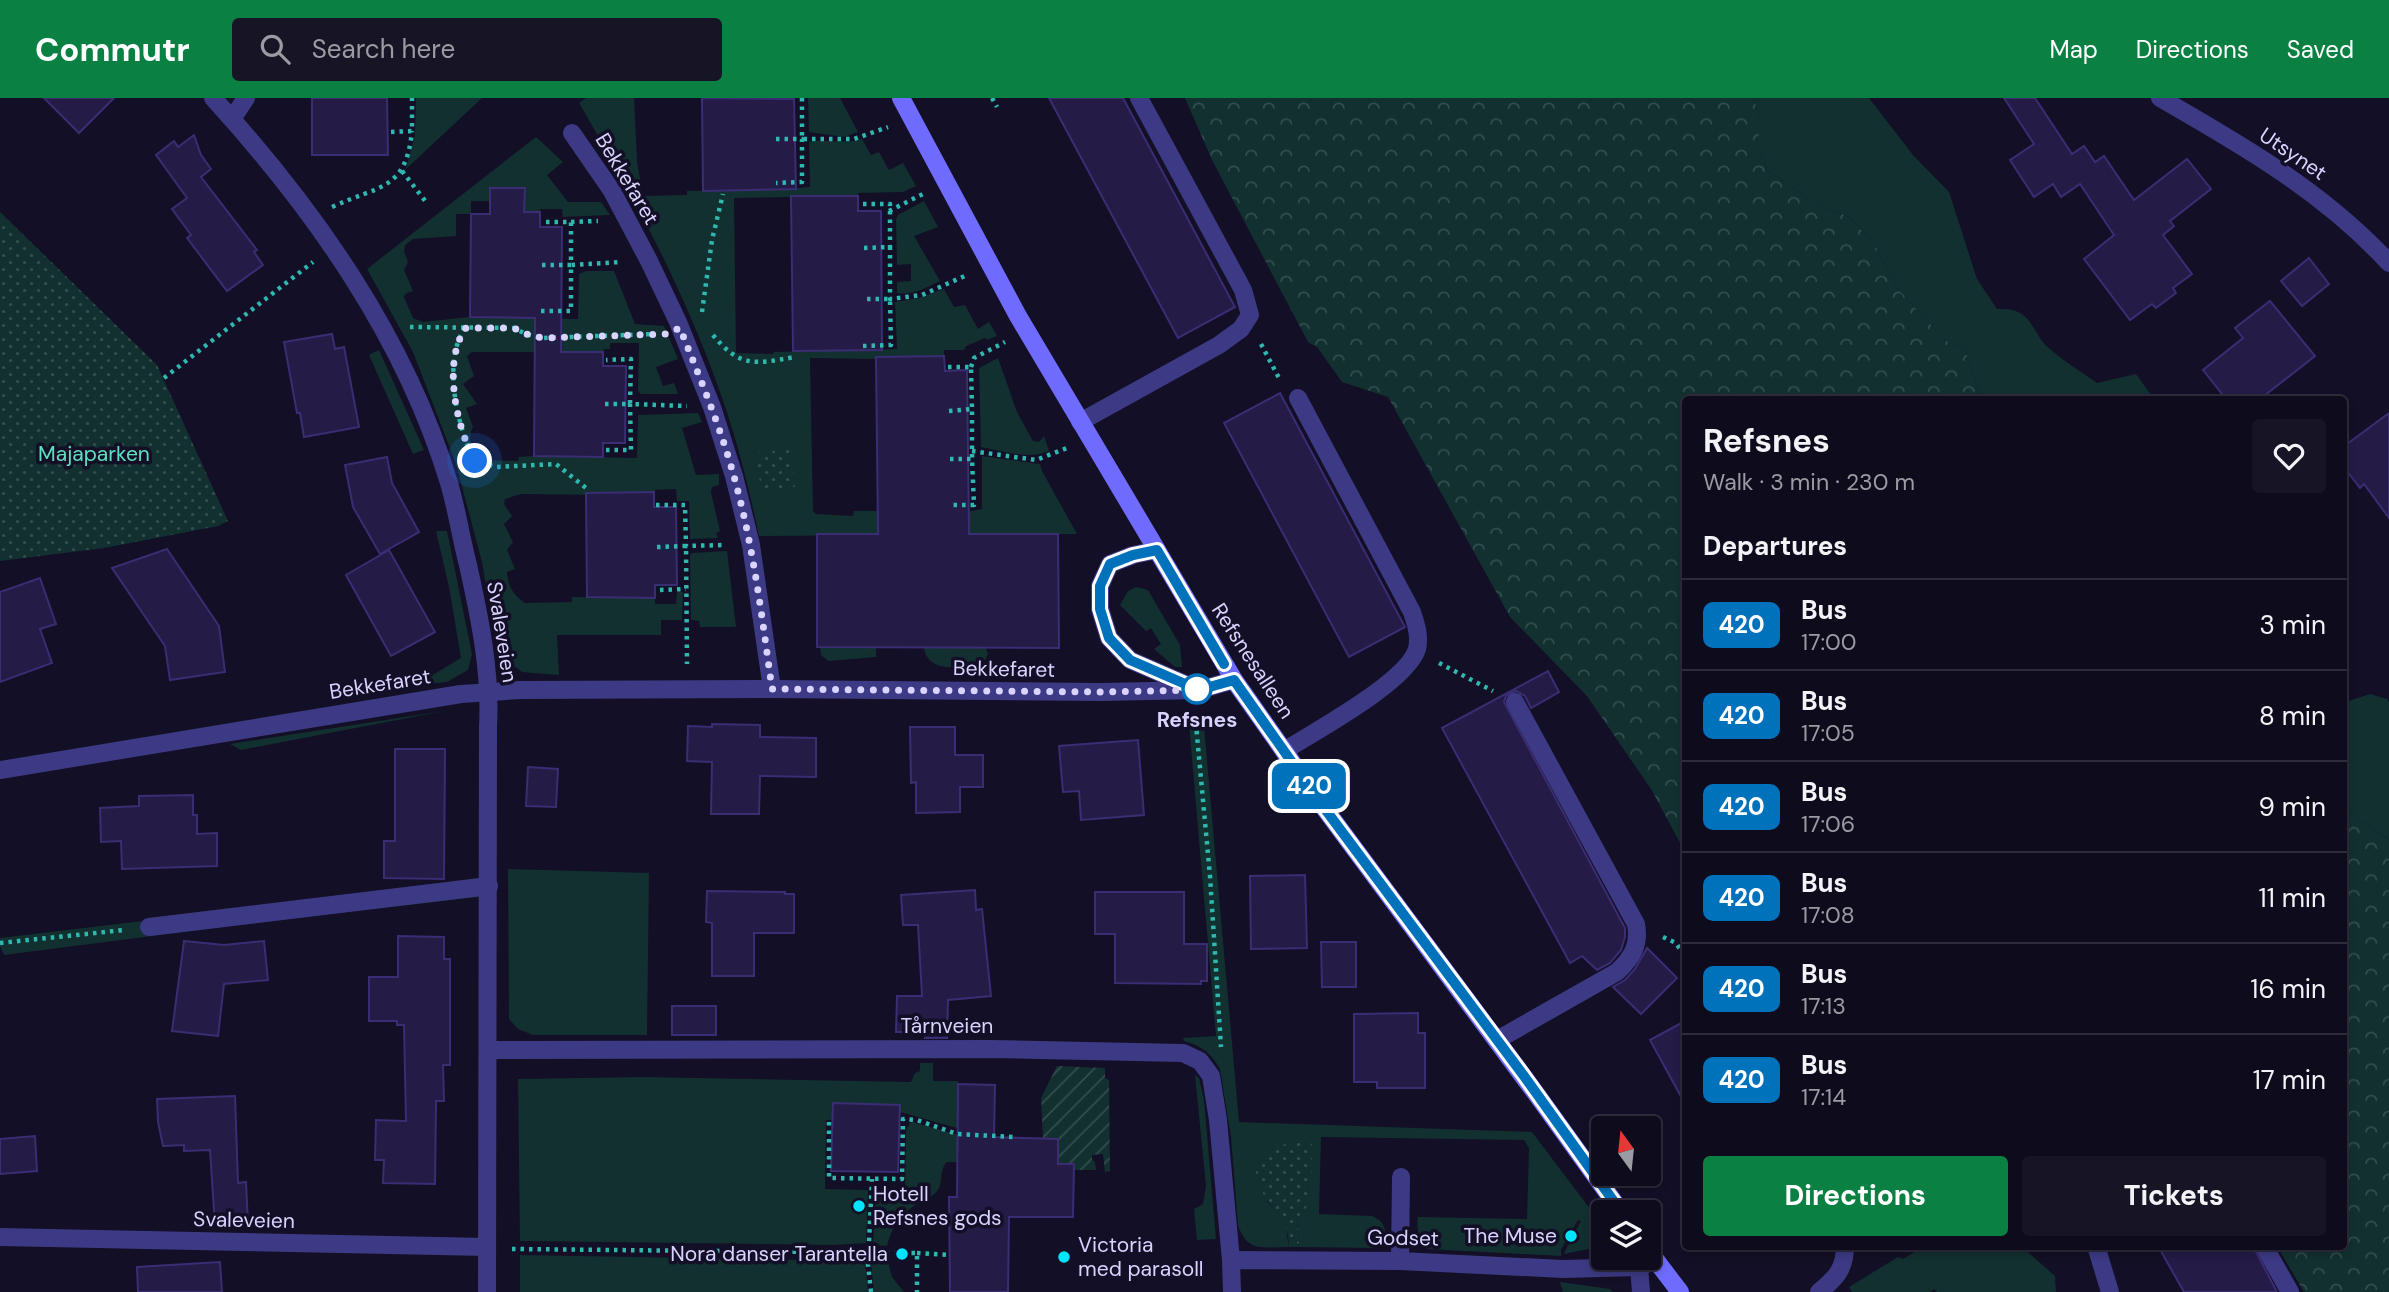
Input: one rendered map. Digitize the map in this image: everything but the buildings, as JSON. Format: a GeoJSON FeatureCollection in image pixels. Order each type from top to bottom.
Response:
{"type":"FeatureCollection","features":[{"type":"Feature","properties":{"kind":"street","name":"Svaleveien"},"geometry":{"type":"LineString","coordinates":[[213,98],[314,220],[333,247],[386,335],[430,430],[449,483],[477,608],[489,692],[487,1292]]}},
{"type":"Feature","properties":{"kind":"street"},"geometry":{"type":"LineString","coordinates":[[232,119],[246,98]]}},
{"type":"Feature","properties":{"kind":"street","name":"Refsnesalleen"},"geometry":{"type":"LineString","coordinates":[[901,98],[1018,316],[1234,680],[1613,1200]]}},
{"type":"Feature","properties":{"kind":"street"},"geometry":{"type":"LineString","coordinates":[[1080,422],[1219,345],[1241,329],[1250,315],[1243,290],[1139,98]]}},
{"type":"Feature","properties":{"kind":"street","name":"Utsynet"},"geometry":{"type":"LineString","coordinates":[[2160,98],[2292,179],[2351,224],[2389,263]]}},
{"type":"Feature","properties":{"kind":"street","name":"Bekkefaret"},"geometry":{"type":"LineString","coordinates":[[572,133],[612,191],[649,261],[712,407],[734,476],[751,545],[772,689]]}},
{"type":"Feature","properties":{"kind":"street"},"geometry":{"type":"LineString","coordinates":[[1284,751],[1367,698],[1401,672],[1416,651],[1419,634],[1412,612],[1298,398]]}},
{"type":"Feature","properties":{"kind":"street"},"geometry":{"type":"LineString","coordinates":[[1157,550],[1110,564],[1100,586],[1100,609],[1109,638],[1130,660],[1199,690]]}},
{"type":"Feature","properties":{"kind":"street","name":"Bekkefaret"},"geometry":{"type":"LineString","coordinates":[[0,769],[447,696],[489,692],[688,689],[1102,692],[1199,690],[1234,680]]}},
{"type":"Feature","properties":{"kind":"street"},"geometry":{"type":"LineString","coordinates":[[1497,1040],[1617,972],[1632,956],[1638,934],[1636,924],[1515,702]]}},
{"type":"Feature","properties":{"kind":"street"},"geometry":{"type":"LineString","coordinates":[[149,927],[489,886]]}},
{"type":"Feature","properties":{"kind":"street","name":"Tårnveien"},"geometry":{"type":"LineString","coordinates":[[489,1050],[991,1049],[1172,1052],[1191,1055],[1207,1070]]}},
{"type":"Feature","properties":{"kind":"street"},"geometry":{"type":"LineString","coordinates":[[1207,1070],[1218,1119],[1232,1292]]}},
{"type":"Feature","properties":{"kind":"street"},"geometry":{"type":"LineString","coordinates":[[1400,1261],[1401,1177]]}},
{"type":"Feature","properties":{"kind":"street","name":"Svaleveien"},"geometry":{"type":"LineString","coordinates":[[0,1237],[487,1247]]}},
{"type":"Feature","properties":{"kind":"street"},"geometry":{"type":"LineString","coordinates":[[1819,1292],[1841,1271],[1845,1250]]}},
{"type":"Feature","properties":{"kind":"street"},"geometry":{"type":"LineString","coordinates":[[2097,1250],[2110,1292]]}},
{"type":"Feature","properties":{"kind":"street"},"geometry":{"type":"LineString","coordinates":[[2266,1250],[2290,1292]]}},
{"type":"Feature","properties":{"kind":"street","name":"Godset"},"geometry":{"type":"LineString","coordinates":[[1231,1259],[1400,1261],[1591,1268]]}},
{"type":"Feature","properties":{"kind":"street"},"geometry":{"type":"LineString","coordinates":[[1661,1267],[1680,1292]]}},
{"type":"Feature","properties":{"kind":"street"},"geometry":{"type":"LineString","coordinates":[[1639,1270],[1642,1292]]}},
{"type":"Feature","properties":{"kind":"path"},"geometry":{"type":"LineString","coordinates":[[314,220],[333,207],[389,184],[402,171],[412,131],[412,98]]}},
{"type":"Feature","properties":{"kind":"path"},"geometry":{"type":"LineString","coordinates":[[776,183],[802,182],[802,98]]}},
{"type":"Feature","properties":{"kind":"path"},"geometry":{"type":"LineString","coordinates":[[992,98],[996,107]]}},
{"type":"Feature","properties":{"kind":"path"},"geometry":{"type":"LineString","coordinates":[[776,139],[854,139],[894,125]]}},
{"type":"Feature","properties":{"kind":"path"},"geometry":{"type":"LineString","coordinates":[[391,132],[412,131]]}},
{"type":"Feature","properties":{"kind":"path"},"geometry":{"type":"LineString","coordinates":[[402,171],[426,202]]}},
{"type":"Feature","properties":{"kind":"path"},"geometry":{"type":"LineString","coordinates":[[386,335],[409,327],[514,328],[542,338],[665,334],[680,328],[700,319],[712,240],[723,194]]}},
{"type":"Feature","properties":{"kind":"path"},"geometry":{"type":"LineString","coordinates":[[889,211],[920,195]]}},
{"type":"Feature","properties":{"kind":"path"},"geometry":{"type":"LineString","coordinates":[[863,204],[890,204],[891,345],[863,346]]}},
{"type":"Feature","properties":{"kind":"path"},"geometry":{"type":"LineString","coordinates":[[541,311],[571,311],[571,222],[544,222]]}},
{"type":"Feature","properties":{"kind":"path"},"geometry":{"type":"LineString","coordinates":[[164,378],[333,247]]}},
{"type":"Feature","properties":{"kind":"path"},"geometry":{"type":"LineString","coordinates":[[864,248],[890,247]]}},
{"type":"Feature","properties":{"kind":"path"},"geometry":{"type":"LineString","coordinates":[[542,265],[649,261]]}},
{"type":"Feature","properties":{"kind":"path"},"geometry":{"type":"LineString","coordinates":[[864,299],[922,295],[973,272]]}},
{"type":"Feature","properties":{"kind":"path"},"geometry":{"type":"LineString","coordinates":[[700,319],[735,358],[749,361],[795,357]]}},
{"type":"Feature","properties":{"kind":"path"},"geometry":{"type":"LineString","coordinates":[[466,328],[456,346],[453,367],[462,428],[475,461],[505,467],[556,464],[586,488],[587,492]]}},
{"type":"Feature","properties":{"kind":"path"},"geometry":{"type":"LineString","coordinates":[[1241,329],[1261,344],[1284,390],[1298,398]]}},
{"type":"Feature","properties":{"kind":"path"},"geometry":{"type":"LineString","coordinates":[[950,505],[974,505],[971,366],[974,358],[1002,343]]}},
{"type":"Feature","properties":{"kind":"path"},"geometry":{"type":"LineString","coordinates":[[606,360],[631,359],[631,450],[606,450]]}},
{"type":"Feature","properties":{"kind":"path"},"geometry":{"type":"LineString","coordinates":[[948,367],[971,366]]}},
{"type":"Feature","properties":{"kind":"path"},"geometry":{"type":"LineString","coordinates":[[606,404],[712,407]]}},
{"type":"Feature","properties":{"kind":"path"},"geometry":{"type":"LineString","coordinates":[[949,411],[972,409]]}},
{"type":"Feature","properties":{"kind":"path"},"geometry":{"type":"LineString","coordinates":[[972,451],[1036,460],[1062,450]]}},
{"type":"Feature","properties":{"kind":"path"},"geometry":{"type":"LineString","coordinates":[[950,459],[972,459]]}},
{"type":"Feature","properties":{"kind":"path"},"geometry":{"type":"LineString","coordinates":[[656,505],[685,505],[688,689]]}},
{"type":"Feature","properties":{"kind":"path"},"geometry":{"type":"LineString","coordinates":[[657,547],[751,545]]}},
{"type":"Feature","properties":{"kind":"path"},"geometry":{"type":"LineString","coordinates":[[660,590],[686,589]]}},
{"type":"Feature","properties":{"kind":"path"},"geometry":{"type":"LineString","coordinates":[[1416,651],[1515,702]]}},
{"type":"Feature","properties":{"kind":"path"},"geometry":{"type":"LineString","coordinates":[[1199,690],[1194,703],[1222,1034],[1219,1059],[1207,1070]]}},
{"type":"Feature","properties":{"kind":"path"},"geometry":{"type":"LineString","coordinates":[[0,943],[149,927]]}},
{"type":"Feature","properties":{"kind":"path"},"geometry":{"type":"LineString","coordinates":[[829,1122],[829,1178],[902,1179],[903,1119],[917,1120],[957,1134],[1014,1136]]}},
{"type":"Feature","properties":{"kind":"path"},"geometry":{"type":"LineString","coordinates":[[871,1292],[868,1253],[872,1179]]}},
{"type":"Feature","properties":{"kind":"path"},"geometry":{"type":"LineString","coordinates":[[487,1247],[950,1255]]}},
{"type":"Feature","properties":{"kind":"path"},"geometry":{"type":"LineString","coordinates":[[917,1253],[917,1292]]}},
{"type":"Feature","properties":{"kind":"green space"},"geometry":{"type":"Polygon","coordinates":[[[416,98],[482,98],[406,169],[415,135],[416,98]]]}},
{"type":"Feature","properties":{"kind":"green space"},"geometry":{"type":"Polygon","coordinates":[[[586,98],[634,98],[637,161],[643,196],[687,195],[687,191],[810,187],[809,142],[816,141],[862,139],[871,155],[879,152],[889,170],[903,163],[916,186],[903,192],[858,193],[858,196],[734,198],[736,353],[897,349],[895,302],[944,289],[954,307],[965,305],[978,329],[989,322],[997,336],[966,346],[964,350],[944,350],[944,356],[810,358],[813,511],[816,514],[853,516],[854,511],[982,509],[982,456],[1040,464],[1077,534],[759,536],[735,438],[702,345],[654,239],[579,103],[586,98]]]}},
{"type":"Feature","properties":{"kind":"green space"},"geometry":{"type":"Polygon","coordinates":[[[808,98],[840,98],[858,132],[844,137],[809,132],[808,98]]]}},
{"type":"Feature","properties":{"kind":"green space"},"geometry":{"type":"Polygon","coordinates":[[[1185,98],[1754,98],[1759,118],[1759,145],[1767,170],[1815,203],[1849,217],[1874,243],[1897,288],[1945,340],[1965,350],[1982,396],[1682,396],[1682,846],[1651,789],[1587,696],[1510,617],[1388,397],[1342,382],[1317,347],[1308,342],[1212,160],[1185,98]]]}},
{"type":"Feature","properties":{"kind":"green space"},"geometry":{"type":"Polygon","coordinates":[[[1754,98],[1869,98],[1913,155],[1949,192],[1977,279],[1997,309],[2009,309],[2025,316],[2051,350],[2097,383],[2136,374],[2152,396],[1982,396],[1965,350],[1945,340],[1897,288],[1874,243],[1849,217],[1815,203],[1767,170],[1759,145],[1759,118],[1754,98]]]}},
{"type":"Feature","properties":{"kind":"green space"},"geometry":{"type":"Polygon","coordinates":[[[536,137],[563,162],[547,175],[568,202],[601,202],[610,215],[563,217],[562,209],[524,212],[524,188],[490,188],[490,201],[471,201],[471,214],[456,214],[456,236],[413,239],[405,245],[408,262],[404,270],[413,291],[404,297],[413,318],[423,322],[470,317],[578,319],[579,274],[586,271],[614,271],[635,324],[664,326],[678,359],[656,367],[663,386],[674,383],[678,394],[641,394],[638,391],[639,343],[610,343],[610,349],[604,349],[603,352],[472,352],[467,356],[474,376],[463,384],[477,404],[466,408],[473,427],[470,440],[474,453],[480,460],[518,461],[519,457],[534,456],[637,458],[638,415],[698,413],[702,422],[682,428],[696,475],[719,474],[719,485],[712,487],[711,493],[720,531],[716,533],[718,538],[690,539],[689,501],[677,501],[676,489],[603,495],[521,494],[505,499],[504,504],[512,516],[504,524],[513,542],[507,550],[515,569],[507,572],[514,593],[525,603],[572,602],[572,597],[655,598],[655,604],[676,604],[677,592],[683,592],[682,620],[661,620],[661,635],[557,635],[559,675],[522,672],[514,666],[494,633],[482,562],[456,464],[413,352],[367,269],[536,137]]]}},
{"type":"Feature","properties":{"kind":"green space"},"geometry":{"type":"Polygon","coordinates":[[[924,201],[938,227],[914,236],[940,281],[924,289],[897,293],[897,282],[911,281],[911,264],[897,265],[896,220],[898,215],[924,201]]]}},
{"type":"Feature","properties":{"kind":"green space","name":"Majaparken"},"geometry":{"type":"Polygon","coordinates":[[[0,212],[157,365],[228,521],[218,526],[104,548],[0,561],[0,212]]]}},
{"type":"Feature","properties":{"kind":"green space"},"geometry":{"type":"Polygon","coordinates":[[[379,350],[424,450],[413,454],[369,355],[379,350]]]}},
{"type":"Feature","properties":{"kind":"green space"},"geometry":{"type":"Polygon","coordinates":[[[998,358],[1017,412],[1033,441],[1039,442],[1044,436],[1049,451],[1024,455],[981,447],[979,368],[998,358]]]}},
{"type":"Feature","properties":{"kind":"green space"},"geometry":{"type":"Polygon","coordinates":[[[791,449],[795,487],[761,491],[756,453],[791,449]]]}},
{"type":"Feature","properties":{"kind":"green space"},"geometry":{"type":"Polygon","coordinates":[[[436,531],[447,531],[472,654],[468,670],[447,682],[416,685],[461,658],[436,531]]]}},
{"type":"Feature","properties":{"kind":"green space"},"geometry":{"type":"Polygon","coordinates":[[[727,551],[736,627],[700,627],[699,621],[691,620],[690,555],[727,551]]]}},
{"type":"Feature","properties":{"kind":"green space"},"geometry":{"type":"Polygon","coordinates":[[[1136,587],[1148,590],[1180,645],[1182,667],[1175,667],[1154,649],[1161,644],[1151,628],[1146,631],[1120,605],[1128,591],[1136,587]]]}},
{"type":"Feature","properties":{"kind":"green space"},"geometry":{"type":"Polygon","coordinates":[[[820,647],[876,648],[876,657],[828,661],[821,655],[820,647]]]}},
{"type":"Feature","properties":{"kind":"green space"},"geometry":{"type":"Polygon","coordinates":[[[924,648],[986,648],[988,654],[985,660],[977,663],[949,667],[933,662],[927,657],[924,648]]]}},
{"type":"Feature","properties":{"kind":"green space"},"geometry":{"type":"Polygon","coordinates":[[[2370,694],[2389,702],[2389,840],[2355,817],[2347,808],[2347,702],[2370,694]]]}},
{"type":"Feature","properties":{"kind":"green space"},"geometry":{"type":"Polygon","coordinates":[[[444,711],[241,750],[230,744],[444,711]]]}},
{"type":"Feature","properties":{"kind":"green space"},"geometry":{"type":"Polygon","coordinates":[[[1188,712],[1203,715],[1239,1122],[1532,1132],[1591,1210],[1591,1248],[1564,1254],[1568,1245],[1580,1238],[1576,1230],[1581,1221],[1578,1220],[1573,1229],[1566,1230],[1561,1256],[1427,1249],[1422,1241],[1417,1226],[1418,1217],[1527,1219],[1529,1148],[1524,1140],[1321,1137],[1319,1214],[1372,1216],[1384,1226],[1385,1242],[1375,1248],[1299,1247],[1297,1218],[1266,1200],[1285,1223],[1289,1247],[1251,1244],[1238,1225],[1231,1137],[1220,1069],[1205,1051],[1183,1038],[1216,1036],[1188,712]]]}},
{"type":"Feature","properties":{"kind":"green space"},"geometry":{"type":"Polygon","coordinates":[[[2347,808],[2355,817],[2389,840],[2389,1292],[2304,1292],[2279,1250],[2347,1250],[2347,808]]]}},
{"type":"Feature","properties":{"kind":"green space"},"geometry":{"type":"Polygon","coordinates":[[[508,869],[649,873],[647,1035],[533,1035],[518,1029],[509,1019],[508,869]]]}},
{"type":"Feature","properties":{"kind":"green space"},"geometry":{"type":"Polygon","coordinates":[[[476,878],[478,897],[4,955],[0,946],[0,938],[446,885],[476,878]]]}},
{"type":"Feature","properties":{"kind":"green space"},"geometry":{"type":"Polygon","coordinates":[[[920,1063],[933,1063],[933,1081],[958,1081],[957,1128],[900,1112],[833,1104],[832,1120],[826,1120],[825,1189],[868,1190],[866,1243],[834,1245],[520,1241],[518,1079],[644,1077],[911,1082],[915,1073],[920,1071],[920,1063]]]}},
{"type":"Feature","properties":{"kind":"green space"},"geometry":{"type":"Polygon","coordinates":[[[1057,1066],[1105,1068],[1105,1078],[1109,1080],[1110,1171],[1105,1172],[1103,1154],[1092,1155],[1096,1170],[1074,1170],[1074,1164],[1058,1164],[1058,1139],[1043,1139],[1041,1098],[1057,1066]]]}},
{"type":"Feature","properties":{"kind":"green space"},"geometry":{"type":"Polygon","coordinates":[[[1195,1075],[1199,1078],[1204,1100],[1216,1239],[1197,1240],[1194,1209],[1203,1204],[1206,1186],[1195,1075]]]}},
{"type":"Feature","properties":{"kind":"green space"},"geometry":{"type":"Polygon","coordinates":[[[913,1122],[962,1136],[970,1162],[947,1162],[937,1191],[898,1220],[887,1246],[873,1245],[876,1191],[905,1191],[906,1130],[913,1122]]]}},
{"type":"Feature","properties":{"kind":"green space"},"geometry":{"type":"Polygon","coordinates":[[[1312,1138],[1311,1202],[1297,1218],[1299,1247],[1289,1247],[1285,1226],[1258,1183],[1256,1171],[1265,1154],[1275,1148],[1312,1138]]]}},
{"type":"Feature","properties":{"kind":"green space"},"geometry":{"type":"Polygon","coordinates":[[[1918,1250],[2026,1250],[2055,1276],[2056,1292],[1937,1292],[1934,1289],[1930,1292],[1852,1292],[1849,1287],[1898,1257],[1903,1259],[1918,1250]]]}},
{"type":"Feature","properties":{"kind":"green space"},"geometry":{"type":"Polygon","coordinates":[[[520,1255],[865,1261],[868,1292],[520,1292],[520,1255]]]}},
{"type":"Feature","properties":{"kind":"green space"},"geometry":{"type":"Polygon","coordinates":[[[878,1258],[887,1258],[892,1277],[904,1292],[874,1292],[871,1263],[878,1258]]]}},
{"type":"Feature","properties":{"kind":"green space"},"geometry":{"type":"Polygon","coordinates":[[[1560,1282],[1610,1289],[1613,1292],[1563,1292],[1560,1282]]]}},
{"type":"Feature","properties":{"kind":"bus line","name":"420"},"geometry":{"type":"LineString","coordinates":[[1224,664],[1157,550],[1110,564],[1100,586],[1100,609],[1109,638],[1130,660],[1199,690],[1234,680],[1322,805],[1613,1200]]}},
{"type":"Feature","properties":{"kind":"place","name":"Refsnes"},"geometry":{"type":"Point","coordinates":[1197,689]}},
{"type":"Feature","properties":{"kind":"place","name":"Hotell Refsnes gods"},"geometry":{"type":"Point","coordinates":[859,1206]}},
{"type":"Feature","properties":{"kind":"place","name":"The Muse"},"geometry":{"type":"Point","coordinates":[1571,1236]}},
{"type":"Feature","properties":{"kind":"place","name":"Nora danser Tarantella"},"geometry":{"type":"Point","coordinates":[902,1254]}},
{"type":"Feature","properties":{"kind":"place","name":"Victoria med parasoll"},"geometry":{"type":"Point","coordinates":[1064,1257]}},
{"type":"Feature","properties":{"kind":"route"},"geometry":{"type":"LineString","coordinates":[[475,461],[462,428],[453,367],[456,346],[466,328],[514,328],[542,338],[665,334],[680,328],[712,407],[734,476],[751,545],[772,689],[1102,692],[1199,690],[1197,689]]}}]}
